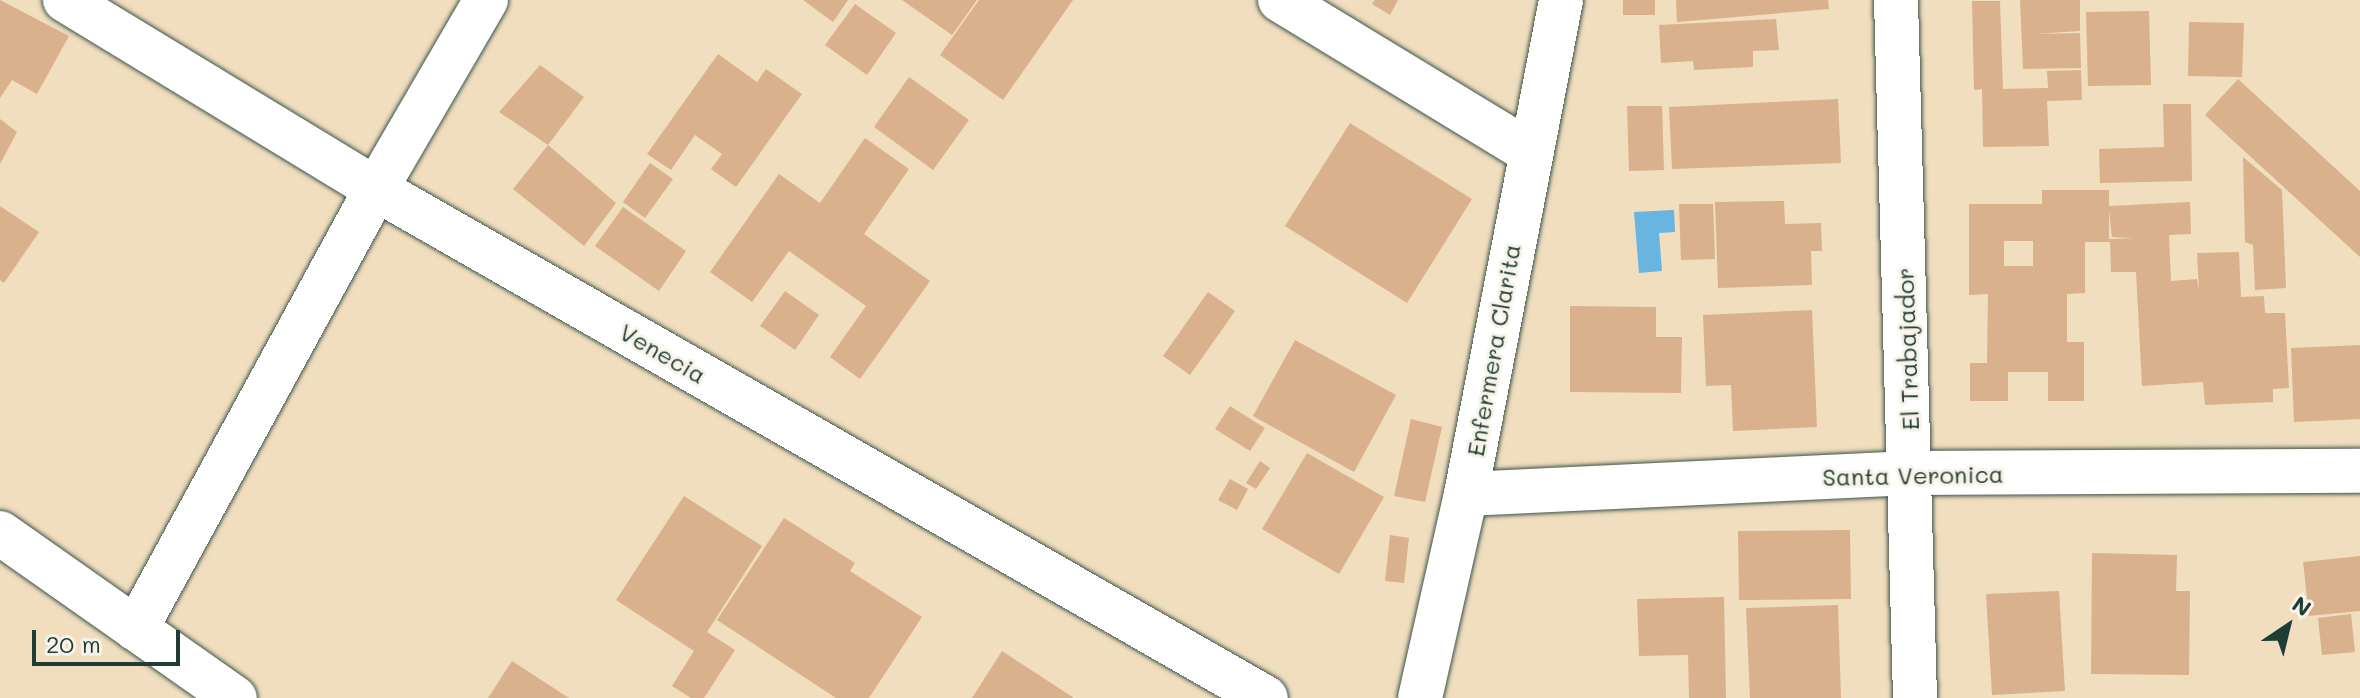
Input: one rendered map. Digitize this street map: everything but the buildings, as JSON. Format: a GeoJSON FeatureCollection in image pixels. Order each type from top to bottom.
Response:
{"type":"FeatureCollection","features":[{"type":"Feature","properties":{"kind":"street","name":"Venecia"},"geometry":{"type":"LineString","coordinates":[[65,0],[376,189],[1266,698]]}},
{"type":"Feature","properties":{"kind":"street"},"geometry":{"type":"LineString","coordinates":[[136,629],[376,189],[486,0]]}},
{"type":"Feature","properties":{"kind":"street"},"geometry":{"type":"LineString","coordinates":[[1280,0],[1530,152]]}},
{"type":"Feature","properties":{"kind":"street","name":"Enfermera Clarita"},"geometry":{"type":"LineString","coordinates":[[1420,698],[1466,494],[1561,0]]}},
{"type":"Feature","properties":{"kind":"street","name":"El Trabajador"},"geometry":{"type":"LineString","coordinates":[[1896,0],[1915,698]]}},
{"type":"Feature","properties":{"kind":"street","name":"Santa Veronica"},"geometry":{"type":"LineString","coordinates":[[1466,494],[1911,473],[2360,471]]}},
{"type":"Feature","properties":{"kind":"street"},"geometry":{"type":"LineString","coordinates":[[0,533],[235,698]]}},
{"type":"Feature","properties":{"kind":"water"},"geometry":{"type":"Polygon","coordinates":[[[1674,210],[1675,232],[1659,233],[1662,271],[1639,273],[1634,212],[1674,210]]]}}]}
